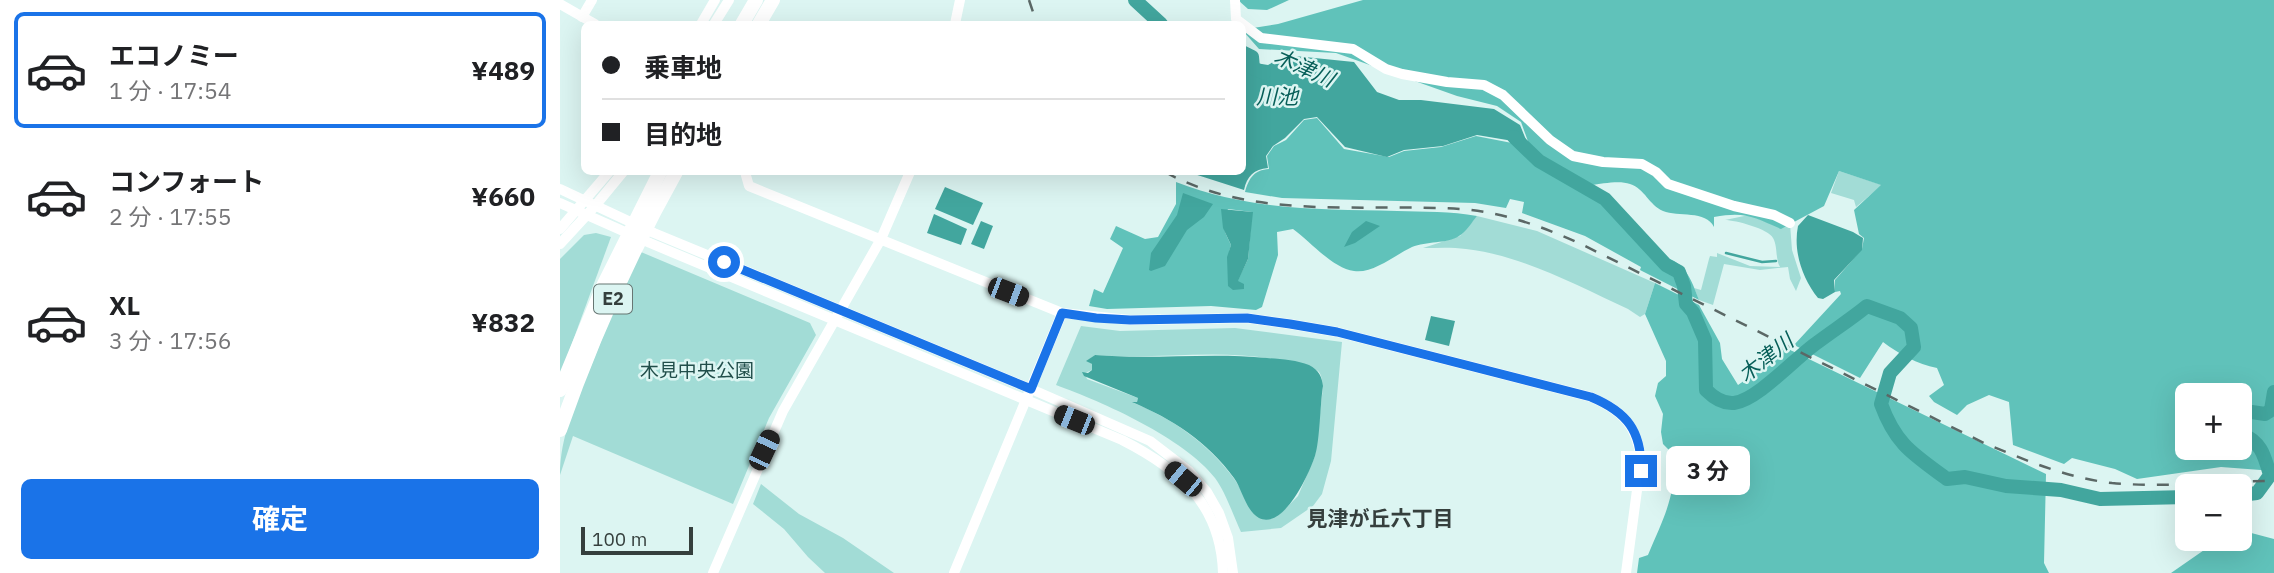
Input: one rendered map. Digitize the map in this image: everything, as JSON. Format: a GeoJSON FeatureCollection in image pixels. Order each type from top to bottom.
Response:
{"type":"FeatureCollection","features":[{"type":"Feature","properties":{"kind":"highway"},"geometry":{"type":"LineString","coordinates":[[744,21],[756,0]]}},
{"type":"Feature","properties":{"kind":"highway"},"geometry":{"type":"LineString","coordinates":[[761,21],[774,0]]}},
{"type":"Feature","properties":{"kind":"highway","name":"E2"},"geometry":{"type":"LineString","coordinates":[[560,390],[604,284],[658,175]]}},
{"type":"Feature","properties":{"kind":"highway","name":"E2"},"geometry":{"type":"LineString","coordinates":[[560,430],[577,382],[617,290],[674,175]]}},
{"type":"Feature","properties":{"kind":"street"},"geometry":{"type":"LineString","coordinates":[[582,17],[592,0]]}},
{"type":"Feature","properties":{"kind":"street"},"geometry":{"type":"LineString","coordinates":[[703,21],[715,0]]}},
{"type":"Feature","properties":{"kind":"street"},"geometry":{"type":"LineString","coordinates":[[716,21],[729,0]]}},
{"type":"Feature","properties":{"kind":"street"},"geometry":{"type":"LineString","coordinates":[[956,21],[960,0]]}},
{"type":"Feature","properties":{"kind":"street"},"geometry":{"type":"LineString","coordinates":[[1235,0],[1236,19],[1239,21]]}},
{"type":"Feature","properties":{"kind":"street"},"geometry":{"type":"LineString","coordinates":[[560,4],[589,21]]}},
{"type":"Feature","properties":{"kind":"street"},"geometry":{"type":"LineString","coordinates":[[1246,27],[1261,38],[1353,50],[1402,74],[1484,85],[1503,95],[1550,139],[1573,156],[1603,162],[1642,164],[1656,172],[1668,184],[1734,206],[1774,215],[1790,223]]}},
{"type":"Feature","properties":{"kind":"street"},"geometry":{"type":"LineString","coordinates":[[560,244],[587,216],[590,204],[607,175]]}},
{"type":"Feature","properties":{"kind":"street"},"geometry":{"type":"LineString","coordinates":[[560,229],[576,211],[590,204],[619,175]]}},
{"type":"Feature","properties":{"kind":"street"},"geometry":{"type":"LineString","coordinates":[[746,175],[750,186],[1062,313],[1130,320],[1247,318],[1302,326],[1337,332],[1591,397],[1612,406],[1626,417],[1640,447],[1641,460],[1626,573]]}},
{"type":"Feature","properties":{"kind":"street"},"geometry":{"type":"LineString","coordinates":[[713,573],[783,411],[881,239],[909,175]]}},
{"type":"Feature","properties":{"kind":"street"},"geometry":{"type":"LineString","coordinates":[[560,189],[590,204],[650,243],[1122,440],[1165,464],[1183,479],[1211,518],[1219,540],[1223,573]]}},
{"type":"Feature","properties":{"kind":"street"},"geometry":{"type":"LineString","coordinates":[[560,202],[587,216],[654,233],[1150,441],[1189,471],[1207,492],[1219,513],[1228,538],[1233,573]]}},
{"type":"Feature","properties":{"kind":"street"},"geometry":{"type":"LineString","coordinates":[[954,573],[1062,313]]}},
{"type":"Feature","properties":{"kind":"green space"},"geometry":{"type":"Polygon","coordinates":[[[1839,171],[1882,185],[1856,207],[1854,200],[1831,193],[1839,171]]]}},
{"type":"Feature","properties":{"kind":"green space"},"geometry":{"type":"Polygon","coordinates":[[[1749,215],[1781,228],[1790,224],[1792,250],[1801,278],[1796,291],[1788,267],[1760,270],[1724,264],[1713,305],[1699,300],[1694,288],[1701,290],[1710,256],[1717,257],[1717,253],[1750,266],[1780,267],[1775,241],[1770,235],[1751,226],[1725,220],[1749,215]]]}},
{"type":"Feature","properties":{"kind":"green space"},"geometry":{"type":"Polygon","coordinates":[[[1477,216],[1537,231],[1655,283],[1645,314],[1640,317],[1569,281],[1508,258],[1461,248],[1423,248],[1460,236],[1477,216]]]}},
{"type":"Feature","properties":{"kind":"green space"},"geometry":{"type":"Polygon","coordinates":[[[596,233],[611,237],[560,376],[560,259],[584,235],[596,233]]]}},
{"type":"Feature","properties":{"kind":"green space","name":"木見中央公園"},"geometry":{"type":"Polygon","coordinates":[[[641,252],[810,323],[816,335],[769,418],[733,504],[573,436],[560,475],[566,433],[575,406],[641,252]]]}},
{"type":"Feature","properties":{"kind":"green space"},"geometry":{"type":"Polygon","coordinates":[[[1081,326],[1120,331],[1235,328],[1342,342],[1331,461],[1322,494],[1313,506],[1281,528],[1241,532],[1215,478],[1184,449],[1119,411],[1056,385],[1081,326]],[[1095,355],[1087,361],[1092,364],[1092,370],[1085,373],[1087,379],[1138,398],[1134,403],[1163,417],[1200,442],[1232,476],[1249,505],[1263,519],[1280,514],[1298,496],[1315,456],[1323,387],[1318,371],[1272,359],[1247,356],[1095,355]]]}},
{"type":"Feature","properties":{"kind":"green space"},"geometry":{"type":"Polygon","coordinates":[[[761,484],[799,514],[843,538],[894,573],[825,573],[784,529],[753,504],[761,484]]]}},
{"type":"Feature","properties":{"kind":"shaded area"},"geometry":{"type":"Polygon","coordinates":[[[1238,0],[1289,0],[1267,10],[1248,9],[1238,0]]]}},
{"type":"Feature","properties":{"kind":"shaded area"},"geometry":{"type":"Polygon","coordinates":[[[1363,0],[2274,0],[2274,471],[2221,467],[2137,479],[2115,469],[2072,458],[2064,464],[2013,445],[2009,402],[1989,395],[1967,405],[1957,415],[1934,402],[1929,396],[1944,385],[1937,368],[1908,358],[1883,342],[1860,378],[1794,345],[1841,294],[1840,291],[1835,292],[1835,280],[1862,249],[1864,238],[1859,234],[1854,210],[1881,185],[1839,171],[1824,206],[1781,229],[1742,215],[1714,217],[1714,227],[1705,218],[1663,211],[1640,189],[1630,184],[1616,182],[1591,185],[1600,200],[1627,224],[1652,255],[1671,260],[1683,268],[1699,300],[1640,270],[1641,267],[1585,236],[1522,213],[1524,202],[1510,199],[1506,208],[1475,203],[1282,198],[1245,192],[1253,176],[1259,171],[1269,169],[1267,156],[1274,146],[1286,140],[1304,120],[1317,118],[1344,149],[1389,157],[1404,151],[1441,147],[1476,136],[1512,143],[1524,154],[1530,147],[1521,122],[1497,106],[1457,96],[1336,53],[1259,49],[1246,31],[1363,0]]]}},
{"type":"Feature","properties":{"kind":"shaded area"},"geometry":{"type":"Polygon","coordinates":[[[1176,182],[1231,198],[1285,207],[1447,212],[1477,216],[1464,232],[1454,239],[1412,247],[1376,267],[1361,271],[1338,265],[1293,229],[1277,232],[1278,255],[1262,307],[1256,310],[1211,306],[1107,309],[1089,306],[1094,289],[1103,293],[1123,248],[1110,239],[1116,226],[1145,239],[1158,237],[1176,204],[1176,182]],[[1228,209],[1224,219],[1225,231],[1231,245],[1229,264],[1237,282],[1248,259],[1252,212],[1228,209]]]}},
{"type":"Feature","properties":{"kind":"shaded area"},"geometry":{"type":"Polygon","coordinates":[[[1655,283],[1699,305],[1720,343],[1722,359],[1738,385],[1781,355],[1780,345],[2046,474],[2044,563],[2049,573],[1637,573],[1639,558],[1648,555],[1664,518],[1671,496],[1675,456],[1663,444],[1663,414],[1655,396],[1658,383],[1666,376],[1666,361],[1645,314],[1655,283]]]}},
{"type":"Feature","properties":{"kind":"shaded area"},"geometry":{"type":"Polygon","coordinates":[[[2252,533],[2274,539],[2274,573],[2171,573],[2203,551],[2252,551],[2252,533]]]}},
{"type":"Feature","properties":{"kind":"water","name":"川池"},"geometry":{"type":"Polygon","coordinates":[[[1285,55],[1354,62],[1377,92],[1399,100],[1494,109],[1520,125],[1529,147],[1523,152],[1513,141],[1477,135],[1443,146],[1404,150],[1387,157],[1345,147],[1317,117],[1304,119],[1273,146],[1266,156],[1268,168],[1252,174],[1244,190],[1197,175],[1246,175],[1246,61],[1268,65],[1285,55]]]}},
{"type":"Feature","properties":{"kind":"water"},"geometry":{"type":"Polygon","coordinates":[[[945,187],[983,203],[973,225],[935,209],[945,187]]]}},
{"type":"Feature","properties":{"kind":"water"},"geometry":{"type":"Polygon","coordinates":[[[1183,193],[1213,204],[1204,217],[1187,230],[1165,266],[1151,271],[1151,253],[1177,215],[1183,193]]]}},
{"type":"Feature","properties":{"kind":"water"},"geometry":{"type":"Polygon","coordinates":[[[1221,209],[1253,212],[1248,259],[1238,281],[1244,284],[1244,289],[1233,290],[1228,286],[1227,257],[1231,245],[1223,228],[1221,209]]]}},
{"type":"Feature","properties":{"kind":"water"},"geometry":{"type":"Polygon","coordinates":[[[934,214],[967,229],[961,245],[927,233],[934,214]]]}},
{"type":"Feature","properties":{"kind":"water"},"geometry":{"type":"Polygon","coordinates":[[[1808,215],[1863,238],[1862,250],[1834,280],[1835,292],[1823,299],[1818,298],[1807,282],[1798,254],[1798,226],[1808,215]]]}},
{"type":"Feature","properties":{"kind":"water"},"geometry":{"type":"Polygon","coordinates":[[[981,221],[993,226],[984,249],[971,244],[981,221]]]}},
{"type":"Feature","properties":{"kind":"water"},"geometry":{"type":"Polygon","coordinates":[[[1366,221],[1380,226],[1344,247],[1352,232],[1366,221]]]}},
{"type":"Feature","properties":{"kind":"water"},"geometry":{"type":"Polygon","coordinates":[[[1431,316],[1455,321],[1449,346],[1425,340],[1431,316]]]}},
{"type":"Feature","properties":{"kind":"water"},"geometry":{"type":"Polygon","coordinates":[[[1095,355],[1246,356],[1294,361],[1312,367],[1319,374],[1323,386],[1318,441],[1312,464],[1294,498],[1277,516],[1268,520],[1259,518],[1247,505],[1234,478],[1224,465],[1188,432],[1132,402],[1137,402],[1138,398],[1084,376],[1082,372],[1088,373],[1092,370],[1092,364],[1086,361],[1095,355]]]}},
{"type":"Feature","properties":{"kind":"waterway","name":"木津川"},"geometry":{"type":"LineString","coordinates":[[1135,0],[1158,21]]}},
{"type":"Feature","properties":{"kind":"waterway","name":"木津川"},"geometry":{"type":"LineString","coordinates":[[1246,54],[1252,57],[1253,68],[1264,73]]}},
{"type":"Feature","properties":{"kind":"waterway","name":"木津川"},"geometry":{"type":"LineString","coordinates":[[1514,137],[1539,161],[1605,199],[1666,265],[1679,272],[1686,304],[1693,312],[1705,340],[1706,390],[1719,400],[1734,403],[1754,394],[1867,306],[1900,318],[1911,328],[1914,347],[1890,373],[1881,404],[1893,430],[1907,448],[1947,479],[1965,477],[2006,486],[2061,490],[2100,499],[2175,497]]}},
{"type":"Feature","properties":{"kind":"waterway"},"geometry":{"type":"LineString","coordinates":[[1726,253],[1762,262],[1776,261]]}},
{"type":"Feature","properties":{"kind":"waterway","name":"木津川"},"geometry":{"type":"LineString","coordinates":[[2252,412],[2265,414],[2271,410],[2274,392]]}},
{"type":"Feature","properties":{"kind":"waterway","name":"木津川"},"geometry":{"type":"LineString","coordinates":[[2252,439],[2261,450],[2270,475],[2257,493],[2252,494]]}},
{"type":"Feature","properties":{"kind":"railway"},"geometry":{"type":"LineString","coordinates":[[1029,0],[1036,21]]}},
{"type":"Feature","properties":{"kind":"railway"},"geometry":{"type":"LineString","coordinates":[[1172,175],[1235,198],[1272,204],[1460,209],[1508,217],[1583,245],[1984,443],[2031,462],[2063,473],[2112,483],[2173,485],[2274,481]]}},
{"type":"Feature","properties":{"kind":"district","name":"見津が丘六丁目"},"geometry":{"type":"Point","coordinates":[1380,519]}},
{"type":"Feature","properties":{"kind":"route"},"geometry":{"type":"LineString","coordinates":[[724,262],[1031,389],[1062,313],[1130,320],[1247,318],[1337,332],[1591,397],[1612,406],[1626,417],[1634,431],[1640,447],[1641,471]]}}]}
